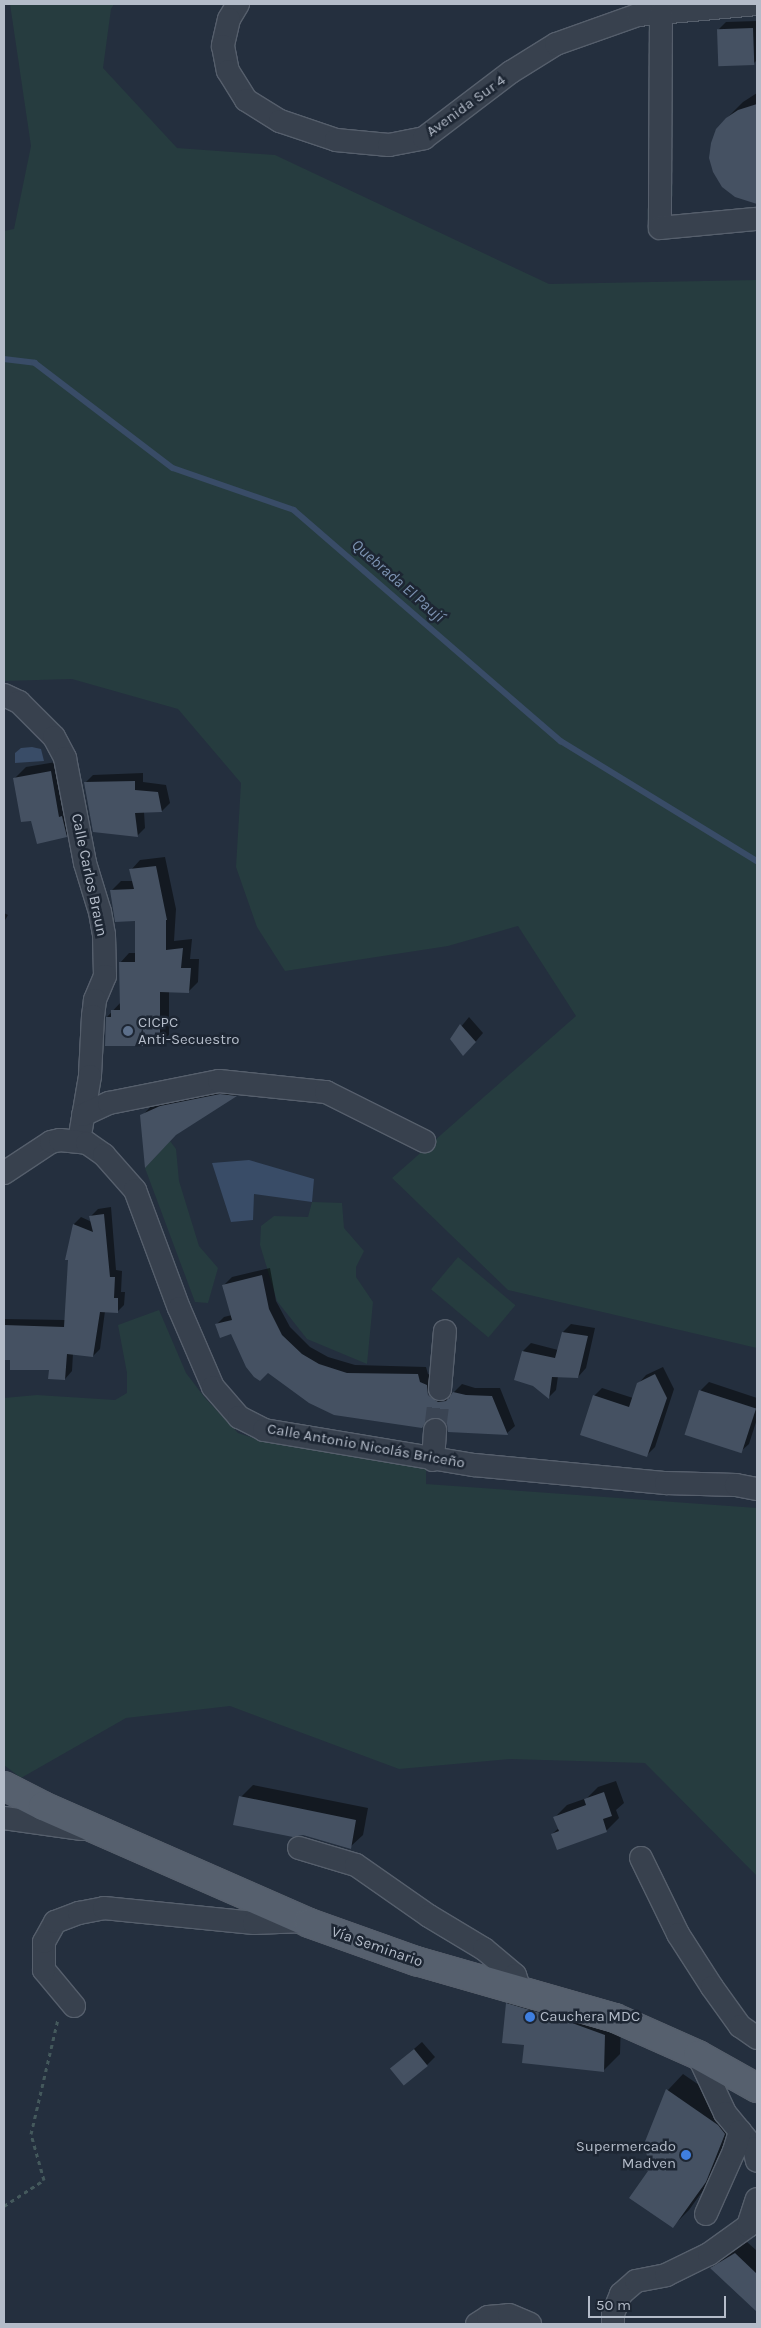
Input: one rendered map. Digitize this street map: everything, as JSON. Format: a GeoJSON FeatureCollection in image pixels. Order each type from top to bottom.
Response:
{"type":"FeatureCollection","features":[{"type":"Feature","properties":{"kind":"main road","name":"Vía Seminario"},"geometry":{"type":"LineString","coordinates":[[4,1786],[43,1806],[304,1921],[416,1961],[615,2018],[698,2054],[757,2088]]}},
{"type":"Feature","properties":{"kind":"street","name":"Avenida Sur 4"},"geometry":{"type":"LineString","coordinates":[[238,4],[229,19],[223,46],[228,71],[246,100],[280,121],[336,140],[389,145],[424,138],[511,72],[556,44],[638,15],[757,4]]}},
{"type":"Feature","properties":{"kind":"street"},"geometry":{"type":"LineString","coordinates":[[661,13],[660,228],[755,219]]}},
{"type":"Feature","properties":{"kind":"street","name":"Calle Carlos Braun"},"geometry":{"type":"LineString","coordinates":[[4,695],[19,702],[54,737],[65,758],[85,863],[100,912],[104,936],[104,976],[95,1000],[92,1016],[90,1076],[79,1141]]}},
{"type":"Feature","properties":{"kind":"street"},"geometry":{"type":"LineString","coordinates":[[83,1115],[109,1103],[219,1081],[326,1092],[424,1141]]}},
{"type":"Feature","properties":{"kind":"street"},"geometry":{"type":"LineString","coordinates":[[4,1173],[51,1142],[79,1141]]}},
{"type":"Feature","properties":{"kind":"street","name":"Calle Antonio Nicolás Briceño"},"geometry":{"type":"LineString","coordinates":[[79,1141],[87,1143],[104,1155],[135,1190],[199,1358],[213,1388],[239,1417],[264,1430],[288,1436],[434,1460],[657,1482],[736,1485],[757,1489]]}},
{"type":"Feature","properties":{"kind":"street"},"geometry":{"type":"LineString","coordinates":[[440,1389],[445,1331]]}},
{"type":"Feature","properties":{"kind":"street"},"geometry":{"type":"LineString","coordinates":[[434,1460],[435,1430]]}},
{"type":"Feature","properties":{"kind":"street"},"geometry":{"type":"LineString","coordinates":[[4,1818],[107,1833]]}},
{"type":"Feature","properties":{"kind":"street"},"geometry":{"type":"LineString","coordinates":[[299,1848],[356,1865],[429,1916],[484,1949],[515,1975],[520,1990]]}},
{"type":"Feature","properties":{"kind":"street"},"geometry":{"type":"LineString","coordinates":[[641,1858],[678,1934],[712,1987],[740,2026],[757,2038]]}},
{"type":"Feature","properties":{"kind":"street"},"geometry":{"type":"LineString","coordinates":[[69,2000],[44,1970],[44,1942],[55,1922],[79,1913],[104,1908],[254,1923],[304,1921]]}},
{"type":"Feature","properties":{"kind":"street"},"geometry":{"type":"LineString","coordinates":[[698,2054],[725,2113],[754,2148],[757,2161]]}},
{"type":"Feature","properties":{"kind":"street"},"geometry":{"type":"LineString","coordinates":[[706,2214],[734,2151],[740,2131]]}},
{"type":"Feature","properties":{"kind":"street"},"geometry":{"type":"LineString","coordinates":[[612,2324],[613,2314],[622,2294],[636,2281],[666,2275],[709,2254],[748,2226],[757,2199]]}},
{"type":"Feature","properties":{"kind":"street"},"geometry":{"type":"LineString","coordinates":[[478,2324],[488,2318],[509,2315],[530,2324]]}},
{"type":"Feature","properties":{"kind":"path"},"geometry":{"type":"LineString","coordinates":[[4,2206],[44,2180],[31,2134],[69,2000]]}},
{"type":"Feature","properties":{"kind":"green space"},"geometry":{"type":"Polygon","coordinates":[[[10,4],[114,4],[111,9],[103,68],[177,148],[275,155],[549,284],[757,280],[757,1348],[508,1290],[392,1178],[576,1016],[518,926],[448,946],[285,971],[257,927],[236,867],[241,783],[178,709],[72,679],[4,681],[4,231],[14,229],[31,146],[10,4]]]}},
{"type":"Feature","properties":{"kind":"green space"},"geometry":{"type":"Polygon","coordinates":[[[170,1141],[176,1149],[179,1181],[199,1246],[218,1268],[208,1303],[195,1302],[145,1168],[170,1141]]]}},
{"type":"Feature","properties":{"kind":"green space"},"geometry":{"type":"Polygon","coordinates":[[[312,1202],[342,1203],[344,1228],[364,1251],[356,1267],[356,1277],[373,1302],[367,1364],[307,1339],[277,1301],[260,1245],[261,1226],[274,1216],[308,1217],[312,1202]]]}},
{"type":"Feature","properties":{"kind":"green space"},"geometry":{"type":"Polygon","coordinates":[[[458,1257],[515,1305],[488,1337],[431,1289],[458,1257]]]}},
{"type":"Feature","properties":{"kind":"green space"},"geometry":{"type":"Polygon","coordinates":[[[159,1310],[186,1373],[205,1398],[238,1433],[250,1437],[426,1463],[426,1484],[757,1508],[757,1876],[645,1763],[510,1759],[399,1769],[230,1706],[126,1718],[21,1778],[4,1765],[4,1398],[37,1395],[115,1400],[127,1393],[127,1373],[118,1325],[159,1310]]]}},
{"type":"Feature","properties":{"kind":"water"},"geometry":{"type":"Polygon","coordinates":[[[32,747],[41,749],[44,761],[15,763],[15,753],[21,748],[32,747]]]}},
{"type":"Feature","properties":{"kind":"water"},"geometry":{"type":"Polygon","coordinates":[[[249,1160],[314,1179],[312,1202],[254,1194],[253,1220],[231,1222],[212,1163],[249,1160]]]}},
{"type":"Feature","properties":{"kind":"building"},"geometry":{"type":"Polygon","coordinates":[[[753,28],[754,65],[718,66],[717,29],[753,28]]]}},
{"type":"Feature","properties":{"kind":"building"},"geometry":{"type":"Polygon","coordinates":[[[757,104],[757,204],[735,197],[722,187],[713,172],[709,158],[711,143],[716,129],[726,118],[738,110],[757,104]]]}},
{"type":"Feature","properties":{"kind":"building"},"geometry":{"type":"Polygon","coordinates":[[[51,771],[59,817],[62,816],[67,837],[37,844],[31,821],[21,822],[13,778],[51,771]]]}},
{"type":"Feature","properties":{"kind":"building"},"geometry":{"type":"Polygon","coordinates":[[[135,781],[135,790],[158,792],[162,812],[135,813],[138,837],[93,832],[84,782],[135,781]]]}},
{"type":"Feature","properties":{"kind":"building"},"geometry":{"type":"Polygon","coordinates":[[[156,866],[167,920],[166,950],[183,948],[181,968],[191,968],[189,993],[160,992],[160,1046],[105,1046],[106,1017],[111,1017],[111,1010],[120,1010],[119,962],[135,962],[135,921],[115,922],[110,890],[134,889],[129,869],[156,866]]]}},
{"type":"Feature","properties":{"kind":"building"},"geometry":{"type":"Polygon","coordinates":[[[460,1024],[476,1042],[463,1056],[450,1039],[460,1024]]]}},
{"type":"Feature","properties":{"kind":"building"},"geometry":{"type":"Polygon","coordinates":[[[220,1094],[237,1096],[176,1135],[145,1168],[140,1115],[160,1106],[220,1094]]]}},
{"type":"Feature","properties":{"kind":"building"},"geometry":{"type":"Polygon","coordinates":[[[104,1214],[110,1277],[115,1277],[114,1298],[118,1298],[118,1313],[100,1312],[93,1357],[67,1354],[65,1380],[48,1379],[49,1370],[10,1370],[10,1360],[4,1360],[4,1325],[64,1327],[68,1260],[65,1260],[73,1224],[93,1232],[89,1216],[104,1214]]]}},
{"type":"Feature","properties":{"kind":"building"},"geometry":{"type":"Polygon","coordinates":[[[262,1275],[269,1309],[282,1335],[302,1354],[319,1364],[347,1373],[418,1374],[420,1382],[427,1385],[428,1395],[438,1402],[446,1401],[453,1392],[466,1395],[492,1396],[508,1435],[448,1432],[447,1424],[436,1417],[429,1418],[422,1428],[334,1415],[309,1403],[268,1373],[260,1381],[246,1367],[231,1334],[220,1338],[215,1324],[232,1320],[222,1285],[262,1275]]]}},
{"type":"Feature","properties":{"kind":"building"},"geometry":{"type":"Polygon","coordinates":[[[562,1332],[588,1336],[578,1378],[552,1377],[549,1399],[533,1386],[514,1380],[522,1351],[555,1358],[562,1332]]]}},
{"type":"Feature","properties":{"kind":"building"},"geometry":{"type":"Polygon","coordinates":[[[655,1374],[667,1398],[647,1457],[580,1435],[593,1395],[629,1407],[637,1383],[655,1374]]]}},
{"type":"Feature","properties":{"kind":"building"},"geometry":{"type":"Polygon","coordinates":[[[699,1390],[756,1409],[742,1453],[684,1435],[699,1390]]]}},
{"type":"Feature","properties":{"kind":"building"},"geometry":{"type":"Polygon","coordinates":[[[604,1792],[612,1816],[603,1819],[607,1832],[557,1850],[551,1834],[559,1831],[553,1817],[586,1805],[584,1799],[604,1792]]]}},
{"type":"Feature","properties":{"kind":"building"},"geometry":{"type":"Polygon","coordinates":[[[239,1796],[356,1820],[351,1849],[303,1835],[293,1837],[233,1825],[239,1796]]]}},
{"type":"Feature","properties":{"kind":"building","name":"Cauchera MDC"},"geometry":{"type":"Polygon","coordinates":[[[506,2003],[561,2019],[605,2035],[604,2072],[522,2063],[524,2045],[502,2043],[506,2003]]]}},
{"type":"Feature","properties":{"kind":"building"},"geometry":{"type":"Polygon","coordinates":[[[414,2049],[428,2066],[404,2086],[390,2069],[414,2049]]]}},
{"type":"Feature","properties":{"kind":"building","name":"Supermercado Madven"},"geometry":{"type":"Polygon","coordinates":[[[666,2089],[718,2125],[725,2134],[706,2182],[673,2228],[629,2198],[648,2171],[642,2168],[648,2160],[644,2144],[666,2089]]]}},
{"type":"Feature","properties":{"kind":"building"},"geometry":{"type":"Polygon","coordinates":[[[735,2253],[757,2274],[757,2312],[710,2268],[735,2253]]]}},
{"type":"Feature","properties":{"kind":"waterway","name":"Quebrada El Paují"},"geometry":{"type":"LineString","coordinates":[[4,359],[35,363],[173,468],[294,510],[561,741],[757,861]]}},
{"type":"Feature","properties":{"kind":"tunnel"},"geometry":{"type":"LineString","coordinates":[[435,1430],[440,1389]]}},
{"type":"Feature","properties":{"kind":"place","name":"CICPC Anti-Secuestro"},"geometry":{"type":"Point","coordinates":[128,1031]}},
{"type":"Feature","properties":{"kind":"place","name":"Cauchera MDC"},"geometry":{"type":"Point","coordinates":[530,2017]}},
{"type":"Feature","properties":{"kind":"place","name":"Supermercado Madven"},"geometry":{"type":"Point","coordinates":[686,2155]}}]}
